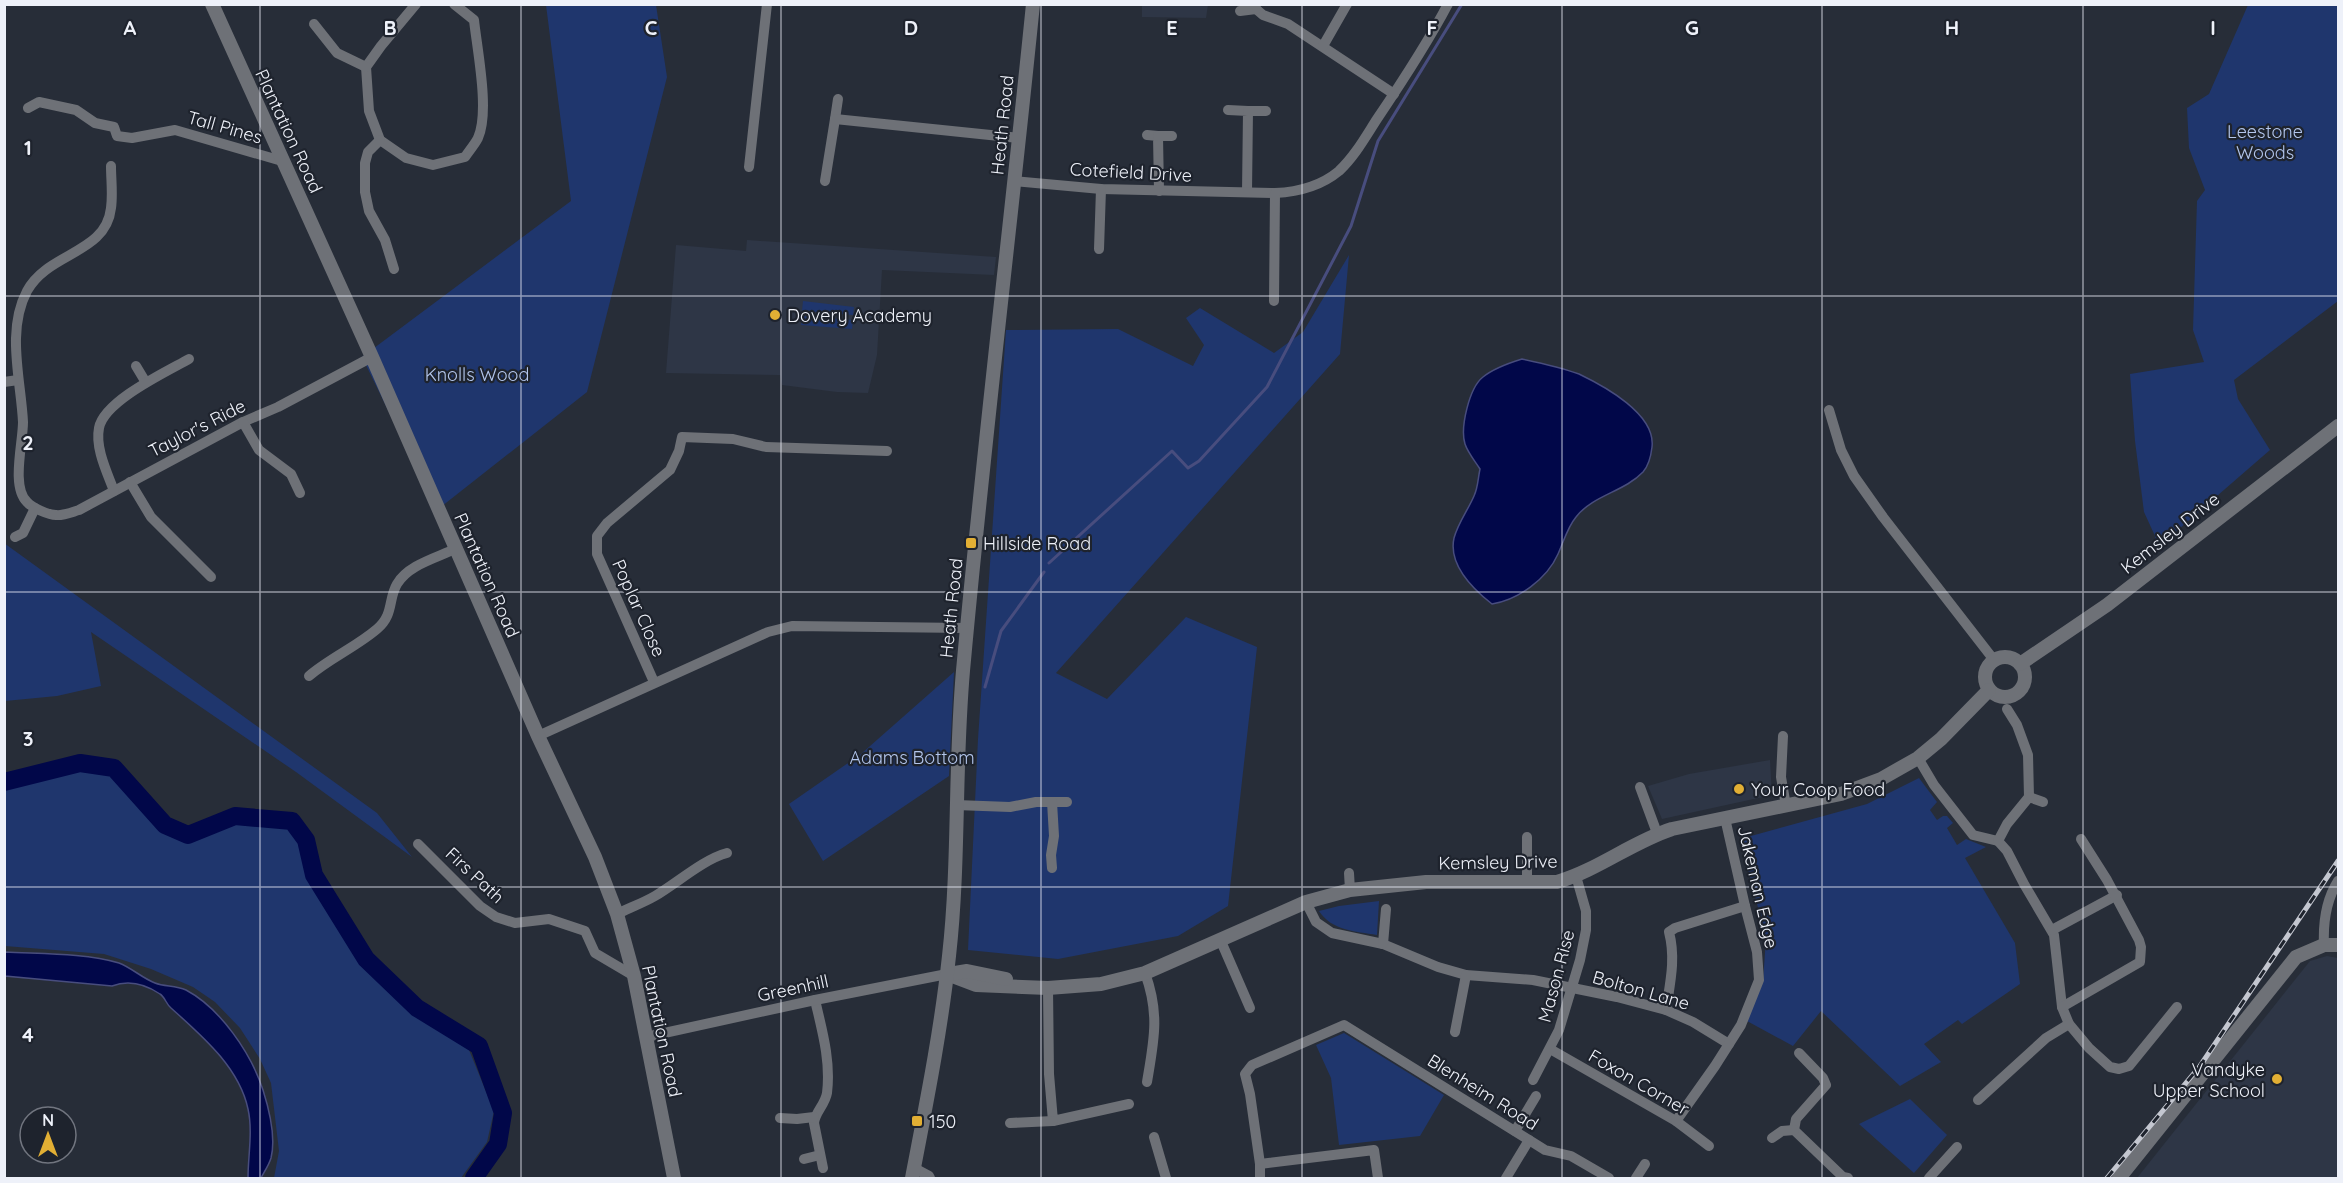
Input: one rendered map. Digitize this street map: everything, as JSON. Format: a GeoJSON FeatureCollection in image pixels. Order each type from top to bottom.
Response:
{"type":"FeatureCollection","features":[{"type":"Feature","properties":{"kind":"street","name":"Plantation Road"},"geometry":{"type":"LineString","coordinates":[[212,4],[372,357],[538,736],[595,856],[617,914],[634,976],[674,1179]]}},
{"type":"Feature","properties":{"kind":"street"},"geometry":{"type":"LineString","coordinates":[[416,4],[366,67],[369,111],[380,140],[406,158],[433,165],[465,157],[479,137],[482,118],[482,86],[474,20],[454,4]]}},
{"type":"Feature","properties":{"kind":"street"},"geometry":{"type":"LineString","coordinates":[[749,167],[767,4]]}},
{"type":"Feature","properties":{"kind":"street","name":"Heath Road"},"geometry":{"type":"LineString","coordinates":[[913,1173],[947,974],[952,923],[963,663],[1033,4]]}},
{"type":"Feature","properties":{"kind":"street"},"geometry":{"type":"LineString","coordinates":[[1323,46],[1347,4]]}},
{"type":"Feature","properties":{"kind":"street","name":"Cotefield Drive"},"geometry":{"type":"LineString","coordinates":[[1014,181],[1101,189],[1275,193],[1294,192],[1318,184],[1338,171],[1355,152],[1394,94],[1448,4]]}},
{"type":"Feature","properties":{"kind":"street"},"geometry":{"type":"LineString","coordinates":[[1240,10],[1255,7],[1263,15],[1287,24],[1394,94]]}},
{"type":"Feature","properties":{"kind":"street"},"geometry":{"type":"LineString","coordinates":[[314,24],[337,54],[366,67]]}},
{"type":"Feature","properties":{"kind":"street"},"geometry":{"type":"LineString","coordinates":[[825,181],[838,99]]}},
{"type":"Feature","properties":{"kind":"street","name":"Tall Pines"},"geometry":{"type":"LineString","coordinates":[[28,108],[39,102],[76,110],[95,123],[114,127],[117,136],[132,138],[175,130],[282,160]]}},
{"type":"Feature","properties":{"kind":"street"},"geometry":{"type":"LineString","coordinates":[[1228,110],[1266,111]]}},
{"type":"Feature","properties":{"kind":"street"},"geometry":{"type":"LineString","coordinates":[[1247,192],[1248,111]]}},
{"type":"Feature","properties":{"kind":"street"},"geometry":{"type":"LineString","coordinates":[[835,119],[1019,138]]}},
{"type":"Feature","properties":{"kind":"street"},"geometry":{"type":"LineString","coordinates":[[1159,191],[1153,135],[1172,136]]}},
{"type":"Feature","properties":{"kind":"street"},"geometry":{"type":"LineString","coordinates":[[380,140],[368,152],[365,163],[365,192],[369,211],[385,240],[394,269]]}},
{"type":"Feature","properties":{"kind":"street"},"geometry":{"type":"LineString","coordinates":[[15,537],[23,533],[35,507],[26,502],[20,491],[23,423],[16,351],[19,317],[27,292],[43,270],[86,246],[103,231],[111,209],[111,166]]}},
{"type":"Feature","properties":{"kind":"street"},"geometry":{"type":"LineString","coordinates":[[1099,249],[1101,189]]}},
{"type":"Feature","properties":{"kind":"street"},"geometry":{"type":"LineString","coordinates":[[1274,301],[1275,193]]}},
{"type":"Feature","properties":{"kind":"street","name":"Taylor's Ride"},"geometry":{"type":"LineString","coordinates":[[35,507],[56,515],[79,510],[243,422],[278,407],[372,357]]}},
{"type":"Feature","properties":{"kind":"street"},"geometry":{"type":"LineString","coordinates":[[114,490],[99,447],[99,428],[104,415],[112,405],[131,394],[145,381],[189,359]]}},
{"type":"Feature","properties":{"kind":"street"},"geometry":{"type":"LineString","coordinates":[[136,366],[145,381]]}},
{"type":"Feature","properties":{"kind":"street"},"geometry":{"type":"LineString","coordinates":[[4,382],[18,380]]}},
{"type":"Feature","properties":{"kind":"street"},"geometry":{"type":"LineString","coordinates":[[1829,410],[1841,450],[1854,476],[1994,660]]}},
{"type":"Feature","properties":{"kind":"street"},"geometry":{"type":"LineString","coordinates":[[243,422],[259,450],[291,474],[300,493]]}},
{"type":"Feature","properties":{"kind":"street","name":"Kemsley Drive"},"geometry":{"type":"LineString","coordinates":[[2020,664],[2108,604],[2338,426]]}},
{"type":"Feature","properties":{"kind":"street","name":"Poplar Close"},"geometry":{"type":"LineString","coordinates":[[654,682],[597,554],[597,536],[607,523],[670,470],[679,451],[682,433],[733,439],[766,447],[887,452]]}},
{"type":"Feature","properties":{"kind":"street"},"geometry":{"type":"LineString","coordinates":[[130,482],[151,517],[211,577]]}},
{"type":"Feature","properties":{"kind":"street"},"geometry":{"type":"LineString","coordinates":[[309,676],[323,664],[379,628],[390,613],[396,585],[409,570],[455,549]]}},
{"type":"Feature","properties":{"kind":"street"},"geometry":{"type":"LineString","coordinates":[[538,736],[768,632],[792,626],[967,628]]}},
{"type":"Feature","properties":{"kind":"street"},"geometry":{"type":"LineString","coordinates":[[2007,657],[2020,664],[2025,679],[2018,693],[2002,697],[1989,690],[1984,675],[1988,665],[1994,660],[2007,657]]}},
{"type":"Feature","properties":{"kind":"street","name":"Kemsley Drive"},"geometry":{"type":"LineString","coordinates":[[947,974],[968,971],[1048,988],[1101,984],[1145,973],[1306,902],[1350,890],[1426,882],[1557,882],[1576,876],[1657,833],[1841,794],[1881,779],[1918,758],[1941,739],[1989,690]]}},
{"type":"Feature","properties":{"kind":"street"},"geometry":{"type":"LineString","coordinates":[[1998,841],[2007,824],[2029,797],[2028,755],[2017,725],[2007,708]]}},
{"type":"Feature","properties":{"kind":"street"},"geometry":{"type":"LineString","coordinates":[[1783,736],[1781,777],[1786,806]]}},
{"type":"Feature","properties":{"kind":"street"},"geometry":{"type":"LineString","coordinates":[[1918,758],[1934,785],[1973,835],[1998,841],[2007,850],[2024,884],[2052,930],[2062,1006],[2068,1024],[2089,1048],[2110,1067],[2119,1069],[2129,1065],[2177,1006]]}},
{"type":"Feature","properties":{"kind":"street"},"geometry":{"type":"LineString","coordinates":[[1640,787],[1657,833]]}},
{"type":"Feature","properties":{"kind":"street"},"geometry":{"type":"LineString","coordinates":[[2029,797],[2043,802]]}},
{"type":"Feature","properties":{"kind":"street"},"geometry":{"type":"LineString","coordinates":[[956,805],[1010,807],[1036,802],[1067,802]]}},
{"type":"Feature","properties":{"kind":"street"},"geometry":{"type":"LineString","coordinates":[[1052,802],[1054,836],[1051,855],[1052,868]]}},
{"type":"Feature","properties":{"kind":"street","name":"Jakeman Edge"},"geometry":{"type":"LineString","coordinates":[[1676,1121],[1741,1025],[1759,980],[1757,952],[1744,906],[1725,818]]}},
{"type":"Feature","properties":{"kind":"street"},"geometry":{"type":"LineString","coordinates":[[1527,837],[1527,883]]}},
{"type":"Feature","properties":{"kind":"street"},"geometry":{"type":"LineString","coordinates":[[2062,1006],[2140,962],[2141,947],[2107,880],[2080,839]]}},
{"type":"Feature","properties":{"kind":"street","name":"Firs Path"},"geometry":{"type":"LineString","coordinates":[[418,844],[480,906],[496,917],[514,923],[549,919],[585,931],[595,953],[634,976]]}},
{"type":"Feature","properties":{"kind":"street"},"geometry":{"type":"LineString","coordinates":[[617,914],[653,898],[713,857],[727,853]]}},
{"type":"Feature","properties":{"kind":"street"},"geometry":{"type":"LineString","coordinates":[[1349,873],[1350,890]]}},
{"type":"Feature","properties":{"kind":"street","name":"Mason Rise"},"geometry":{"type":"LineString","coordinates":[[1533,1080],[1559,1030],[1573,988],[1586,930],[1586,911],[1576,876]]}},
{"type":"Feature","properties":{"kind":"street"},"geometry":{"type":"LineString","coordinates":[[2324,945],[2327,910],[2331,894],[2338,882]]}},
{"type":"Feature","properties":{"kind":"street"},"geometry":{"type":"LineString","coordinates":[[2052,930],[2116,896]]}},
{"type":"Feature","properties":{"kind":"street","name":"Bolton Lane"},"geometry":{"type":"LineString","coordinates":[[1306,902],[1316,922],[1332,933],[1383,944],[1437,967],[1466,975],[1533,980],[1665,1010],[1693,1022],[1729,1044]]}},
{"type":"Feature","properties":{"kind":"street"},"geometry":{"type":"LineString","coordinates":[[1665,1010],[1673,964],[1673,948],[1669,932],[1675,928],[1744,906]]}},
{"type":"Feature","properties":{"kind":"street"},"geometry":{"type":"LineString","coordinates":[[1383,944],[1386,909]]}},
{"type":"Feature","properties":{"kind":"street"},"geometry":{"type":"LineString","coordinates":[[1220,939],[1250,1008]]}},
{"type":"Feature","properties":{"kind":"street"},"geometry":{"type":"LineString","coordinates":[[2119,1179],[2296,957],[2324,945],[2338,945]]}},
{"type":"Feature","properties":{"kind":"street"},"geometry":{"type":"LineString","coordinates":[[1145,973],[1154,1000],[1156,1027],[1147,1082]]}},
{"type":"Feature","properties":{"kind":"street","name":"Greenhill"},"geometry":{"type":"LineString","coordinates":[[646,1037],[947,974]]}},
{"type":"Feature","properties":{"kind":"street"},"geometry":{"type":"LineString","coordinates":[[1455,1032],[1466,975]]}},
{"type":"Feature","properties":{"kind":"street"},"geometry":{"type":"LineString","coordinates":[[1048,988],[1048,1074],[1053,1121]]}},
{"type":"Feature","properties":{"kind":"street"},"geometry":{"type":"LineString","coordinates":[[780,1119],[814,1117],[827,1095],[828,1056],[815,1000]]}},
{"type":"Feature","properties":{"kind":"street","name":"Blenheim Road"},"geometry":{"type":"LineString","coordinates":[[1260,1164],[1245,1074],[1252,1065],[1344,1024],[1545,1150],[1571,1156],[1609,1179]]}},
{"type":"Feature","properties":{"kind":"street"},"geometry":{"type":"LineString","coordinates":[[1978,1100],[2046,1038],[2068,1024]]}},
{"type":"Feature","properties":{"kind":"street","name":"Foxon Corner"},"geometry":{"type":"LineString","coordinates":[[1550,1049],[1676,1121],[1709,1146]]}},
{"type":"Feature","properties":{"kind":"street"},"geometry":{"type":"LineString","coordinates":[[1799,1053],[1823,1078],[1826,1085],[1796,1119],[1794,1130],[1844,1178]]}},
{"type":"Feature","properties":{"kind":"street"},"geometry":{"type":"LineString","coordinates":[[1515,1131],[1536,1096]]}},
{"type":"Feature","properties":{"kind":"street"},"geometry":{"type":"LineString","coordinates":[[1010,1123],[1053,1121],[1129,1104]]}},
{"type":"Feature","properties":{"kind":"street"},"geometry":{"type":"LineString","coordinates":[[814,1117],[823,1168]]}},
{"type":"Feature","properties":{"kind":"street"},"geometry":{"type":"LineString","coordinates":[[1772,1138],[1782,1131],[1794,1130]]}},
{"type":"Feature","properties":{"kind":"street"},"geometry":{"type":"LineString","coordinates":[[1154,1137],[1166,1179]]}},
{"type":"Feature","properties":{"kind":"street"},"geometry":{"type":"LineString","coordinates":[[1506,1179],[1529,1140]]}},
{"type":"Feature","properties":{"kind":"street"},"geometry":{"type":"LineString","coordinates":[[1929,1179],[1957,1148]]}},
{"type":"Feature","properties":{"kind":"street"},"geometry":{"type":"LineString","coordinates":[[1260,1179],[1260,1164],[1374,1150],[1378,1179]]}},
{"type":"Feature","properties":{"kind":"street"},"geometry":{"type":"LineString","coordinates":[[804,1159],[820,1155]]}},
{"type":"Feature","properties":{"kind":"street"},"geometry":{"type":"LineString","coordinates":[[1636,1179],[1645,1164]]}},
{"type":"Feature","properties":{"kind":"street"},"geometry":{"type":"LineString","coordinates":[[913,1173],[929,1176],[930,1179]]}},
{"type":"Feature","properties":{"kind":"shaded area"},"geometry":{"type":"Polygon","coordinates":[[[1142,4],[1208,5],[1206,18],[1142,17],[1142,4]]]}},
{"type":"Feature","properties":{"kind":"shaded area","name":"Dovery Academy"},"geometry":{"type":"Polygon","coordinates":[[[747,240],[996,257],[994,275],[882,270],[877,355],[868,393],[837,392],[782,385],[780,375],[666,373],[676,245],[746,251],[747,240]]]}},
{"type":"Feature","properties":{"kind":"shaded area"},"geometry":{"type":"Polygon","coordinates":[[[1522,359],[1579,374],[1614,394],[1646,423],[1651,435],[1652,447],[1643,472],[1627,484],[1591,503],[1576,517],[1553,563],[1539,580],[1512,598],[1492,604],[1464,576],[1458,567],[1453,548],[1456,532],[1475,493],[1480,469],[1465,444],[1465,419],[1470,399],[1478,382],[1497,368],[1522,359]]]}},
{"type":"Feature","properties":{"kind":"shaded area"},"geometry":{"type":"Polygon","coordinates":[[[1770,760],[1772,795],[1662,819],[1648,786],[1689,774],[1770,760]]]}},
{"type":"Feature","properties":{"kind":"shaded area"},"geometry":{"type":"Polygon","coordinates":[[[5,952],[77,956],[119,963],[155,983],[186,990],[211,1008],[233,1033],[251,1061],[265,1098],[273,1142],[270,1161],[261,1178],[248,1178],[249,1117],[237,1079],[218,1053],[169,1006],[162,995],[136,984],[124,983],[112,986],[5,976],[5,952]]]}},
{"type":"Feature","properties":{"kind":"shaded area","name":"Vandyke Upper School"},"geometry":{"type":"Polygon","coordinates":[[[2327,956],[2338,958],[2338,1178],[2137,1178],[2310,961],[2327,956]]]}},
{"type":"Feature","properties":{"kind":"green space","name":"Knolls Wood"},"geometry":{"type":"Polygon","coordinates":[[[546,5],[656,5],[667,77],[587,392],[437,510],[362,357],[571,201],[546,5]]]}},
{"type":"Feature","properties":{"kind":"green space","name":"Leestone Woods"},"geometry":{"type":"Polygon","coordinates":[[[2248,5],[2338,5],[2338,301],[2234,380],[2238,399],[2270,450],[2157,548],[2155,536],[2144,512],[2130,374],[2204,362],[2193,330],[2197,201],[2205,190],[2189,148],[2187,108],[2209,94],[2248,5]]]}},
{"type":"Feature","properties":{"kind":"green space"},"geometry":{"type":"Polygon","coordinates":[[[1349,255],[1340,354],[1056,673],[1107,699],[1186,617],[1257,647],[1228,906],[1178,936],[1058,959],[968,950],[978,739],[1006,330],[1118,329],[1193,366],[1204,345],[1186,318],[1200,308],[1274,353],[1303,332],[1349,255]]]}},
{"type":"Feature","properties":{"kind":"green space"},"geometry":{"type":"Polygon","coordinates":[[[803,301],[854,307],[853,315],[802,311],[803,301]]]}},
{"type":"Feature","properties":{"kind":"green space"},"geometry":{"type":"Polygon","coordinates":[[[802,316],[853,320],[852,329],[801,325],[802,316]]]}},
{"type":"Feature","properties":{"kind":"green space"},"geometry":{"type":"Polygon","coordinates":[[[4,543],[377,813],[412,857],[296,772],[91,632],[101,686],[57,696],[5,701],[4,543]]]}},
{"type":"Feature","properties":{"kind":"green space","name":"Adams Bottom"},"geometry":{"type":"Polygon","coordinates":[[[954,672],[949,776],[823,861],[789,804],[861,754],[954,672]]]}},
{"type":"Feature","properties":{"kind":"green space"},"geometry":{"type":"Polygon","coordinates":[[[80,767],[111,770],[164,827],[189,839],[235,820],[291,825],[317,895],[362,962],[413,1011],[469,1050],[494,1111],[487,1142],[461,1178],[274,1178],[279,1151],[271,1083],[260,1059],[240,1028],[215,1002],[193,987],[151,969],[104,954],[5,946],[5,786],[80,767]]]}},
{"type":"Feature","properties":{"kind":"green space"},"geometry":{"type":"Polygon","coordinates":[[[1919,778],[1937,802],[1930,810],[1937,820],[1947,816],[1953,823],[1947,828],[1957,845],[1966,839],[1986,847],[1965,858],[2015,943],[2020,984],[1962,1024],[1958,1020],[1924,1044],[1941,1062],[1900,1086],[1821,1011],[1793,1046],[1747,1021],[1763,982],[1766,938],[1740,839],[1867,804],[1919,778]]]}},
{"type":"Feature","properties":{"kind":"green space"},"geometry":{"type":"Polygon","coordinates":[[[1379,901],[1377,935],[1337,926],[1324,918],[1319,911],[1339,906],[1379,901]]]}},
{"type":"Feature","properties":{"kind":"green space"},"geometry":{"type":"Polygon","coordinates":[[[1344,1033],[1444,1095],[1420,1136],[1339,1145],[1331,1078],[1316,1045],[1344,1033]]]}},
{"type":"Feature","properties":{"kind":"green space"},"geometry":{"type":"Polygon","coordinates":[[[1910,1099],[1947,1135],[1914,1173],[1859,1124],[1910,1099]]]}},
{"type":"Feature","properties":{"kind":"waterway"},"geometry":{"type":"LineString","coordinates":[[1049,563],[1172,451],[1188,468],[1199,461],[1267,387],[1351,226],[1378,141],[1462,4]]}},
{"type":"Feature","properties":{"kind":"waterway"},"geometry":{"type":"LineString","coordinates":[[985,687],[1001,631],[1044,572]]}},
{"type":"Feature","properties":{"kind":"waterway"},"geometry":{"type":"LineString","coordinates":[[4,782],[80,763],[114,768],[165,825],[188,835],[235,816],[292,821],[306,840],[314,875],[366,959],[417,1008],[479,1046],[503,1113],[498,1144],[474,1178]]}},
{"type":"Feature","properties":{"kind":"railway"},"geometry":{"type":"LineString","coordinates":[[2107,1178],[2200,1066],[2338,861]]}},
{"type":"Feature","properties":{"kind":"place","name":"Dovery Academy"},"geometry":{"type":"Point","coordinates":[775,315]}},
{"type":"Feature","properties":{"kind":"place","name":"Hillside Road"},"geometry":{"type":"Point","coordinates":[971,543]}},
{"type":"Feature","properties":{"kind":"place","name":"Your Coop Food"},"geometry":{"type":"Point","coordinates":[1739,789]}},
{"type":"Feature","properties":{"kind":"place","name":"Vandyke Upper School"},"geometry":{"type":"Point","coordinates":[2277,1079]}},
{"type":"Feature","properties":{"kind":"place","name":"150"},"geometry":{"type":"Point","coordinates":[917,1121]}}]}
